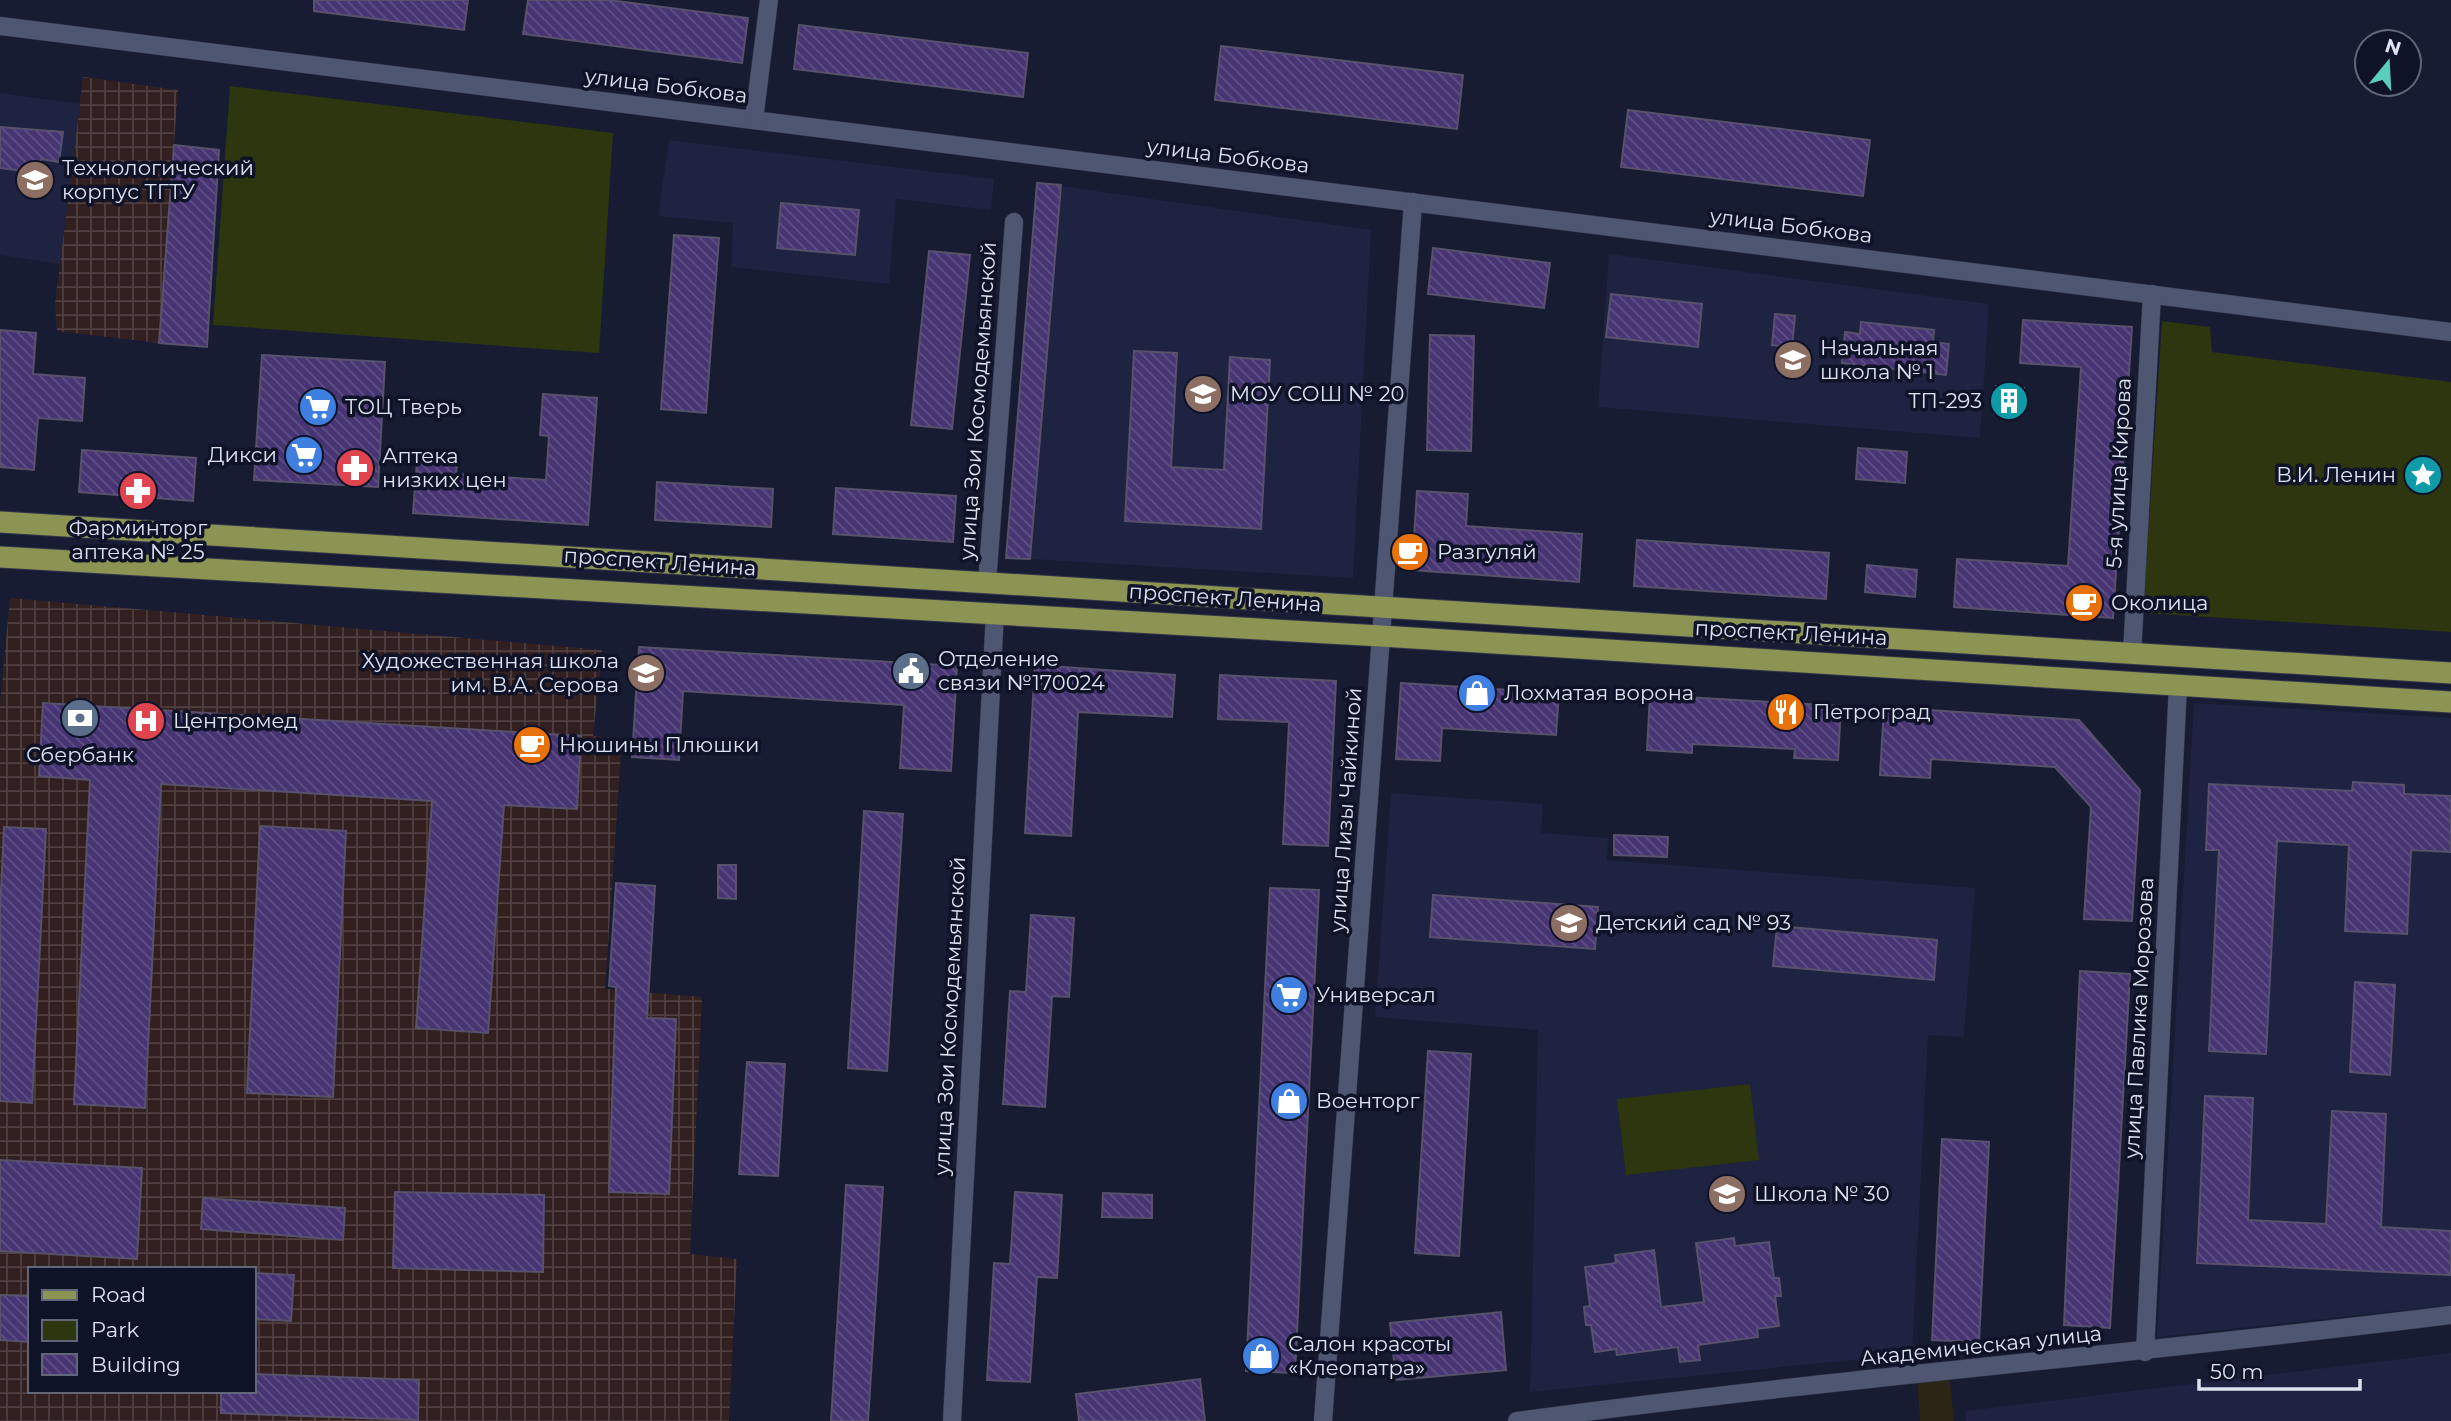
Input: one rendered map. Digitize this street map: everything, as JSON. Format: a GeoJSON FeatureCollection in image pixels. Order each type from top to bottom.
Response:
{"type":"FeatureCollection","features":[{"type":"Feature","properties":{"kind":"main road","name":"проспект Ленина"},"geometry":{"type":"LineString","coordinates":[[0,522],[2451,673]]}},
{"type":"Feature","properties":{"kind":"main road","name":"проспект Ленина"},"geometry":{"type":"LineString","coordinates":[[0,557],[603,594],[995,613],[2451,702]]}},
{"type":"Feature","properties":{"kind":"main road"},"geometry":{"type":"LineString","coordinates":[[995,613],[1000,595],[1015,585]]}},
{"type":"Feature","properties":{"kind":"main road"},"geometry":{"type":"LineString","coordinates":[[2105,681],[2126,670],[2132,654]]}},
{"type":"Feature","properties":{"kind":"main road"},"geometry":{"type":"LineString","coordinates":[[2178,685],[2182,668],[2197,658]]}},
{"type":"Feature","properties":{"kind":"street"},"geometry":{"type":"LineString","coordinates":[[754,120],[769,0]]}},
{"type":"Feature","properties":{"kind":"street","name":"улица Бобкова"},"geometry":{"type":"LineString","coordinates":[[0,26],[2451,332]]}},
{"type":"Feature","properties":{"kind":"street","name":"улица Лизы Чайкиной"},"geometry":{"type":"LineString","coordinates":[[1324,1421],[1413,202]]}},
{"type":"Feature","properties":{"kind":"street","name":"улица Зои Космодемьянской"},"geometry":{"type":"LineString","coordinates":[[987,583],[1014,222]]}},
{"type":"Feature","properties":{"kind":"street","name":"5-я улица Кирова"},"geometry":{"type":"LineString","coordinates":[[2132,654],[2152,294]]}},
{"type":"Feature","properties":{"kind":"street","name":"улица Зои Космодемьянской"},"geometry":{"type":"LineString","coordinates":[[952,1421],[995,613]]}},
{"type":"Feature","properties":{"kind":"street","name":"улица Павлика Морозова"},"geometry":{"type":"LineString","coordinates":[[2145,1352],[2178,685]]}},
{"type":"Feature","properties":{"kind":"street","name":"Академическая улица"},"geometry":{"type":"LineString","coordinates":[[1517,1421],[1645,1404],[2145,1352],[2451,1315]]}},
{"type":"Feature","properties":{"kind":"shaded area"},"geometry":{"type":"Polygon","coordinates":[[[83,77],[178,90],[159,343],[57,331],[55,304],[83,77]]]}},
{"type":"Feature","properties":{"kind":"shaded area","name":"Технологический корпус ТГТУ"},"geometry":{"type":"Polygon","coordinates":[[[0,93],[80,104],[60,264],[0,255],[0,93]]]}},
{"type":"Feature","properties":{"kind":"shaded area"},"geometry":{"type":"Polygon","coordinates":[[[669,140],[994,179],[991,210],[896,199],[889,284],[731,267],[733,223],[658,216],[669,140]]]}},
{"type":"Feature","properties":{"kind":"shaded area","name":"МОУ СОШ № 20"},"geometry":{"type":"Polygon","coordinates":[[[1061,186],[1371,230],[1353,578],[1030,559],[1061,186]]]}},
{"type":"Feature","properties":{"kind":"shaded area","name":"Начальная школа № 1"},"geometry":{"type":"Polygon","coordinates":[[[1609,254],[1989,304],[1980,438],[1598,407],[1609,254]]]}},
{"type":"Feature","properties":{"kind":"shaded area"},"geometry":{"type":"Polygon","coordinates":[[[10,598],[602,650],[593,736],[622,739],[605,989],[702,997],[690,1254],[737,1259],[729,1421],[0,1421],[0,704],[10,598]]]}},
{"type":"Feature","properties":{"kind":"shaded area"},"geometry":{"type":"Polygon","coordinates":[[[2194,703],[2451,718],[2451,1305],[2157,1337],[2194,703]]]}},
{"type":"Feature","properties":{"kind":"shaded area"},"geometry":{"type":"Polygon","coordinates":[[[1391,793],[1543,804],[1541,833],[1608,838],[1607,860],[1975,888],[1964,1037],[1928,1035],[1912,1354],[1530,1392],[1538,1030],[1375,1017],[1391,793]]]}},
{"type":"Feature","properties":{"kind":"shaded area"},"geometry":{"type":"Polygon","coordinates":[[[2451,1353],[2451,1421],[1966,1421],[1965,1411],[2451,1353]]]}},
{"type":"Feature","properties":{"kind":"shaded area"},"geometry":{"type":"Polygon","coordinates":[[[1949,1372],[1954,1421],[1920,1421],[1917,1375],[1949,1372]]]}},
{"type":"Feature","properties":{"kind":"green space"},"geometry":{"type":"Polygon","coordinates":[[[230,86],[613,133],[599,353],[213,325],[230,86]]]}},
{"type":"Feature","properties":{"kind":"green space"},"geometry":{"type":"Polygon","coordinates":[[[2162,321],[2210,327],[2212,352],[2451,382],[2451,632],[2143,613],[2162,321]]]}},
{"type":"Feature","properties":{"kind":"green space"},"geometry":{"type":"Polygon","coordinates":[[[1750,1084],[1759,1160],[1626,1175],[1617,1099],[1750,1084]]]}},
{"type":"Feature","properties":{"kind":"building"},"geometry":{"type":"Polygon","coordinates":[[[314,0],[468,0],[464,30],[314,11],[314,0]]]}},
{"type":"Feature","properties":{"kind":"building"},"geometry":{"type":"Polygon","coordinates":[[[528,0],[609,0],[748,18],[742,63],[523,34],[528,0]]]}},
{"type":"Feature","properties":{"kind":"building"},"geometry":{"type":"Polygon","coordinates":[[[799,25],[1028,53],[1023,97],[794,69],[799,25]]]}},
{"type":"Feature","properties":{"kind":"building"},"geometry":{"type":"Polygon","coordinates":[[[1221,46],[1463,75],[1457,129],[1215,100],[1221,46]]]}},
{"type":"Feature","properties":{"kind":"building"},"geometry":{"type":"Polygon","coordinates":[[[1628,110],[1870,140],[1863,196],[1621,167],[1628,110]]]}},
{"type":"Feature","properties":{"kind":"building"},"geometry":{"type":"Polygon","coordinates":[[[0,127],[63,132],[59,162],[41,159],[39,173],[0,168],[0,127]]]}},
{"type":"Feature","properties":{"kind":"building"},"geometry":{"type":"Polygon","coordinates":[[[174,145],[219,150],[207,347],[159,343],[174,145]]]}},
{"type":"Feature","properties":{"kind":"building"},"geometry":{"type":"Polygon","coordinates":[[[1037,183],[1061,185],[1030,559],[1006,558],[1037,183]]]}},
{"type":"Feature","properties":{"kind":"building"},"geometry":{"type":"Polygon","coordinates":[[[781,203],[859,210],[855,255],[777,248],[781,203]]]}},
{"type":"Feature","properties":{"kind":"building"},"geometry":{"type":"Polygon","coordinates":[[[674,235],[719,238],[706,413],[661,409],[674,235]]]}},
{"type":"Feature","properties":{"kind":"building"},"geometry":{"type":"Polygon","coordinates":[[[1433,248],[1550,263],[1544,308],[1428,294],[1433,248]]]}},
{"type":"Feature","properties":{"kind":"building"},"geometry":{"type":"Polygon","coordinates":[[[929,251],[970,255],[952,429],[911,425],[929,251]]]}},
{"type":"Feature","properties":{"kind":"building"},"geometry":{"type":"Polygon","coordinates":[[[1611,294],[1702,304],[1698,347],[1606,337],[1611,294]]]}},
{"type":"Feature","properties":{"kind":"building"},"geometry":{"type":"Polygon","coordinates":[[[1775,314],[1795,316],[1792,347],[1772,345],[1775,314]]]}},
{"type":"Feature","properties":{"kind":"building"},"geometry":{"type":"Polygon","coordinates":[[[2023,320],[2132,327],[2113,618],[1954,607],[1957,559],[2068,566],[2081,367],[2020,363],[2023,320]]]}},
{"type":"Feature","properties":{"kind":"building"},"geometry":{"type":"Polygon","coordinates":[[[1861,322],[1934,330],[1933,342],[1949,344],[1946,375],[1842,363],[1845,332],[1860,334],[1861,322]]]}},
{"type":"Feature","properties":{"kind":"building"},"geometry":{"type":"Polygon","coordinates":[[[0,330],[36,333],[33,374],[85,378],[82,421],[38,418],[34,470],[0,467],[0,330]]]}},
{"type":"Feature","properties":{"kind":"building"},"geometry":{"type":"Polygon","coordinates":[[[1430,335],[1474,336],[1471,451],[1427,450],[1430,335]]]}},
{"type":"Feature","properties":{"kind":"building"},"geometry":{"type":"Polygon","coordinates":[[[1134,351],[1177,353],[1171,467],[1224,470],[1230,357],[1270,360],[1261,529],[1125,521],[1134,351]]]}},
{"type":"Feature","properties":{"kind":"building"},"geometry":{"type":"Polygon","coordinates":[[[262,355],[385,362],[378,487],[254,480],[262,355]]]}},
{"type":"Feature","properties":{"kind":"building","name":"ТП-293"},"geometry":{"type":"Polygon","coordinates":[[[1996,386],[2024,388],[2022,415],[1994,413],[1996,386]]]}},
{"type":"Feature","properties":{"kind":"building"},"geometry":{"type":"Polygon","coordinates":[[[543,394],[597,398],[588,525],[413,513],[417,461],[457,464],[456,474],[546,480],[549,436],[540,435],[543,394]]]}},
{"type":"Feature","properties":{"kind":"building"},"geometry":{"type":"Polygon","coordinates":[[[1858,448],[1907,452],[1905,483],[1856,479],[1858,448]]]}},
{"type":"Feature","properties":{"kind":"building"},"geometry":{"type":"Polygon","coordinates":[[[82,450],[196,458],[193,501],[79,492],[82,450]]]}},
{"type":"Feature","properties":{"kind":"building"},"geometry":{"type":"Polygon","coordinates":[[[657,482],[773,489],[771,527],[655,520],[657,482]]]}},
{"type":"Feature","properties":{"kind":"building"},"geometry":{"type":"Polygon","coordinates":[[[836,488],[956,496],[953,542],[833,534],[836,488]]]}},
{"type":"Feature","properties":{"kind":"building"},"geometry":{"type":"Polygon","coordinates":[[[1417,491],[1468,494],[1466,526],[1582,534],[1579,582],[1412,570],[1417,491]]]}},
{"type":"Feature","properties":{"kind":"building"},"geometry":{"type":"Polygon","coordinates":[[[1637,540],[1829,553],[1826,599],[1634,586],[1637,540]]]}},
{"type":"Feature","properties":{"kind":"building"},"geometry":{"type":"Polygon","coordinates":[[[1867,565],[1917,570],[1915,597],[1865,592],[1867,565]]]}},
{"type":"Feature","properties":{"kind":"building"},"geometry":{"type":"Polygon","coordinates":[[[639,647],[957,666],[951,771],[900,768],[904,705],[683,691],[679,760],[632,757],[639,647]]]}},
{"type":"Feature","properties":{"kind":"building"},"geometry":{"type":"Polygon","coordinates":[[[1035,665],[1175,675],[1172,717],[1078,712],[1071,836],[1025,833],[1035,665]]]}},
{"type":"Feature","properties":{"kind":"building"},"geometry":{"type":"Polygon","coordinates":[[[1220,675],[1336,681],[1328,846],[1283,844],[1289,722],[1218,719],[1220,675]]]}},
{"type":"Feature","properties":{"kind":"building"},"geometry":{"type":"Polygon","coordinates":[[[1401,683],[1559,693],[1556,735],[1442,728],[1440,761],[1396,759],[1401,683]]]}},
{"type":"Feature","properties":{"kind":"building"},"geometry":{"type":"Polygon","coordinates":[[[1650,695],[1841,706],[1838,760],[1794,758],[1795,749],[1692,744],[1692,753],[1647,750],[1650,695]]]}},
{"type":"Feature","properties":{"kind":"building"},"geometry":{"type":"Polygon","coordinates":[[[43,703],[581,736],[577,809],[504,805],[488,1033],[416,1028],[432,801],[161,784],[145,1108],[74,1104],[90,780],[39,776],[43,703]]]}},
{"type":"Feature","properties":{"kind":"building"},"geometry":{"type":"Polygon","coordinates":[[[1884,707],[2079,720],[2140,790],[2132,921],[2084,919],[2091,807],[2055,767],[1931,759],[1930,778],[1880,775],[1884,707]]]}},
{"type":"Feature","properties":{"kind":"building"},"geometry":{"type":"Polygon","coordinates":[[[2353,782],[2404,785],[2404,794],[2451,796],[2451,852],[2411,850],[2407,934],[2345,931],[2349,845],[2277,841],[2266,1054],[2209,1051],[2219,850],[2206,850],[2209,784],[2352,791],[2353,782]]]}},
{"type":"Feature","properties":{"kind":"building"},"geometry":{"type":"Polygon","coordinates":[[[864,811],[903,814],[887,1071],[848,1068],[864,811]]]}},
{"type":"Feature","properties":{"kind":"building"},"geometry":{"type":"Polygon","coordinates":[[[260,826],[346,831],[333,1097],[247,1093],[260,826]]]}},
{"type":"Feature","properties":{"kind":"building"},"geometry":{"type":"Polygon","coordinates":[[[4,827],[46,829],[32,1103],[0,1101],[0,912],[4,827]]]}},
{"type":"Feature","properties":{"kind":"building"},"geometry":{"type":"Polygon","coordinates":[[[1614,835],[1668,837],[1667,857],[1614,855],[1614,835]]]}},
{"type":"Feature","properties":{"kind":"building"},"geometry":{"type":"Polygon","coordinates":[[[718,865],[736,865],[736,899],[718,898],[718,865]]]}},
{"type":"Feature","properties":{"kind":"building"},"geometry":{"type":"Polygon","coordinates":[[[616,883],[655,886],[647,1018],[676,1019],[669,1194],[609,1192],[616,987],[609,986],[616,883]]]}},
{"type":"Feature","properties":{"kind":"building"},"geometry":{"type":"Polygon","coordinates":[[[1270,888],[1319,890],[1295,1373],[1246,1371],[1270,888]]]}},
{"type":"Feature","properties":{"kind":"building"},"geometry":{"type":"Polygon","coordinates":[[[1433,895],[1598,907],[1595,949],[1430,937],[1433,895]]]}},
{"type":"Feature","properties":{"kind":"building"},"geometry":{"type":"Polygon","coordinates":[[[1031,915],[1074,918],[1069,997],[1052,996],[1045,1107],[1003,1104],[1010,991],[1026,992],[1031,915]]]}},
{"type":"Feature","properties":{"kind":"building"},"geometry":{"type":"Polygon","coordinates":[[[1777,926],[1937,940],[1934,980],[1773,966],[1777,926]]]}},
{"type":"Feature","properties":{"kind":"building"},"geometry":{"type":"Polygon","coordinates":[[[2080,971],[2130,974],[2110,1328],[2064,1325],[2080,971]]]}},
{"type":"Feature","properties":{"kind":"building"},"geometry":{"type":"Polygon","coordinates":[[[2355,982],[2395,985],[2390,1075],[2350,1072],[2355,982]]]}},
{"type":"Feature","properties":{"kind":"building"},"geometry":{"type":"Polygon","coordinates":[[[1428,1051],[1471,1054],[1459,1256],[1415,1253],[1428,1051]]]}},
{"type":"Feature","properties":{"kind":"building"},"geometry":{"type":"Polygon","coordinates":[[[747,1062],[785,1064],[778,1176],[739,1174],[747,1062]]]}},
{"type":"Feature","properties":{"kind":"building"},"geometry":{"type":"Polygon","coordinates":[[[2205,1096],[2253,1098],[2248,1220],[2326,1224],[2332,1111],[2386,1114],[2381,1227],[2451,1231],[2451,1275],[2197,1263],[2205,1096]]]}},
{"type":"Feature","properties":{"kind":"building"},"geometry":{"type":"Polygon","coordinates":[[[1942,1139],[1989,1142],[1979,1342],[1932,1340],[1942,1139]]]}},
{"type":"Feature","properties":{"kind":"building"},"geometry":{"type":"Polygon","coordinates":[[[0,1160],[142,1168],[137,1259],[0,1251],[0,1160]]]}},
{"type":"Feature","properties":{"kind":"building"},"geometry":{"type":"Polygon","coordinates":[[[846,1185],[883,1187],[868,1421],[831,1421],[846,1185]]]}},
{"type":"Feature","properties":{"kind":"building"},"geometry":{"type":"Polygon","coordinates":[[[395,1192],[544,1195],[543,1272],[393,1268],[395,1192]]]}},
{"type":"Feature","properties":{"kind":"building"},"geometry":{"type":"Polygon","coordinates":[[[1015,1192],[1062,1195],[1057,1278],[1037,1277],[1030,1382],[987,1380],[994,1263],[1010,1264],[1015,1192]]]}},
{"type":"Feature","properties":{"kind":"building"},"geometry":{"type":"Polygon","coordinates":[[[1103,1193],[1152,1195],[1152,1218],[1102,1217],[1103,1193]]]}},
{"type":"Feature","properties":{"kind":"building"},"geometry":{"type":"Polygon","coordinates":[[[203,1198],[345,1208],[343,1240],[201,1229],[203,1198]]]}},
{"type":"Feature","properties":{"kind":"building"},"geometry":{"type":"Polygon","coordinates":[[[1734,1238],[1735,1246],[1769,1242],[1774,1278],[1779,1278],[1781,1296],[1775,1296],[1779,1326],[1757,1329],[1758,1337],[1698,1345],[1700,1360],[1680,1362],[1678,1347],[1617,1355],[1616,1349],[1595,1352],[1591,1325],[1586,1325],[1584,1307],[1590,1306],[1585,1267],[1616,1263],[1615,1255],[1654,1250],[1661,1307],[1704,1302],[1696,1243],[1734,1238]]]}},
{"type":"Feature","properties":{"kind":"building"},"geometry":{"type":"Polygon","coordinates":[[[256,1273],[294,1275],[291,1321],[256,1319],[256,1273]]]}},
{"type":"Feature","properties":{"kind":"building"},"geometry":{"type":"Polygon","coordinates":[[[0,1295],[28,1296],[28,1342],[0,1340],[0,1295]]]}},
{"type":"Feature","properties":{"kind":"building"},"geometry":{"type":"Polygon","coordinates":[[[1501,1312],[1506,1370],[1396,1380],[1390,1323],[1501,1312]]]}},
{"type":"Feature","properties":{"kind":"building"},"geometry":{"type":"Polygon","coordinates":[[[256,1374],[419,1380],[418,1420],[221,1413],[221,1393],[256,1393],[256,1374]]]}},
{"type":"Feature","properties":{"kind":"building"},"geometry":{"type":"Polygon","coordinates":[[[1200,1379],[1205,1421],[1079,1421],[1076,1394],[1200,1379]]]}},
{"type":"Feature","properties":{"kind":"place","name":"Технологический корпус ТГТУ"},"geometry":{"type":"Point","coordinates":[35,180]}},
{"type":"Feature","properties":{"kind":"place","name":"Начальная школа № 1"},"geometry":{"type":"Point","coordinates":[1793,360]}},
{"type":"Feature","properties":{"kind":"place","name":"МОУ СОШ № 20"},"geometry":{"type":"Point","coordinates":[1203,394]}},
{"type":"Feature","properties":{"kind":"place","name":"ТП-293"},"geometry":{"type":"Point","coordinates":[2009,401]}},
{"type":"Feature","properties":{"kind":"place","name":"ТОЦ Тверь"},"geometry":{"type":"Point","coordinates":[318,407]}},
{"type":"Feature","properties":{"kind":"place","name":"Дикси"},"geometry":{"type":"Point","coordinates":[304,455]}},
{"type":"Feature","properties":{"kind":"place","name":"Аптека низких цен"},"geometry":{"type":"Point","coordinates":[355,468]}},
{"type":"Feature","properties":{"kind":"place","name":"В.И. Ленин"},"geometry":{"type":"Point","coordinates":[2423,475]}},
{"type":"Feature","properties":{"kind":"place","name":"Фарминторг аптека № 25"},"geometry":{"type":"Point","coordinates":[138,491]}},
{"type":"Feature","properties":{"kind":"place","name":"Разгуляй"},"geometry":{"type":"Point","coordinates":[1410,552]}},
{"type":"Feature","properties":{"kind":"place","name":"Околица"},"geometry":{"type":"Point","coordinates":[2084,603]}},
{"type":"Feature","properties":{"kind":"place","name":"Отделение связи №170024"},"geometry":{"type":"Point","coordinates":[911,671]}},
{"type":"Feature","properties":{"kind":"place","name":"Художественная школа им. В.А. Серова"},"geometry":{"type":"Point","coordinates":[646,673]}},
{"type":"Feature","properties":{"kind":"place","name":"Лохматая ворона"},"geometry":{"type":"Point","coordinates":[1477,693]}},
{"type":"Feature","properties":{"kind":"place","name":"Петроград"},"geometry":{"type":"Point","coordinates":[1786,712]}},
{"type":"Feature","properties":{"kind":"place","name":"Сбербанк"},"geometry":{"type":"Point","coordinates":[80,718]}},
{"type":"Feature","properties":{"kind":"place","name":"Центромед"},"geometry":{"type":"Point","coordinates":[146,721]}},
{"type":"Feature","properties":{"kind":"place","name":"Нюшины Плюшки"},"geometry":{"type":"Point","coordinates":[532,745]}},
{"type":"Feature","properties":{"kind":"place","name":"Детский сад № 93"},"geometry":{"type":"Point","coordinates":[1569,923]}},
{"type":"Feature","properties":{"kind":"place","name":"Универсал"},"geometry":{"type":"Point","coordinates":[1289,995]}},
{"type":"Feature","properties":{"kind":"place","name":"Военторг"},"geometry":{"type":"Point","coordinates":[1289,1101]}},
{"type":"Feature","properties":{"kind":"place","name":"Школа № 30"},"geometry":{"type":"Point","coordinates":[1727,1194]}},
{"type":"Feature","properties":{"kind":"place","name":"Салон красоты «Клеопатра»"},"geometry":{"type":"Point","coordinates":[1261,1356]}}]}
